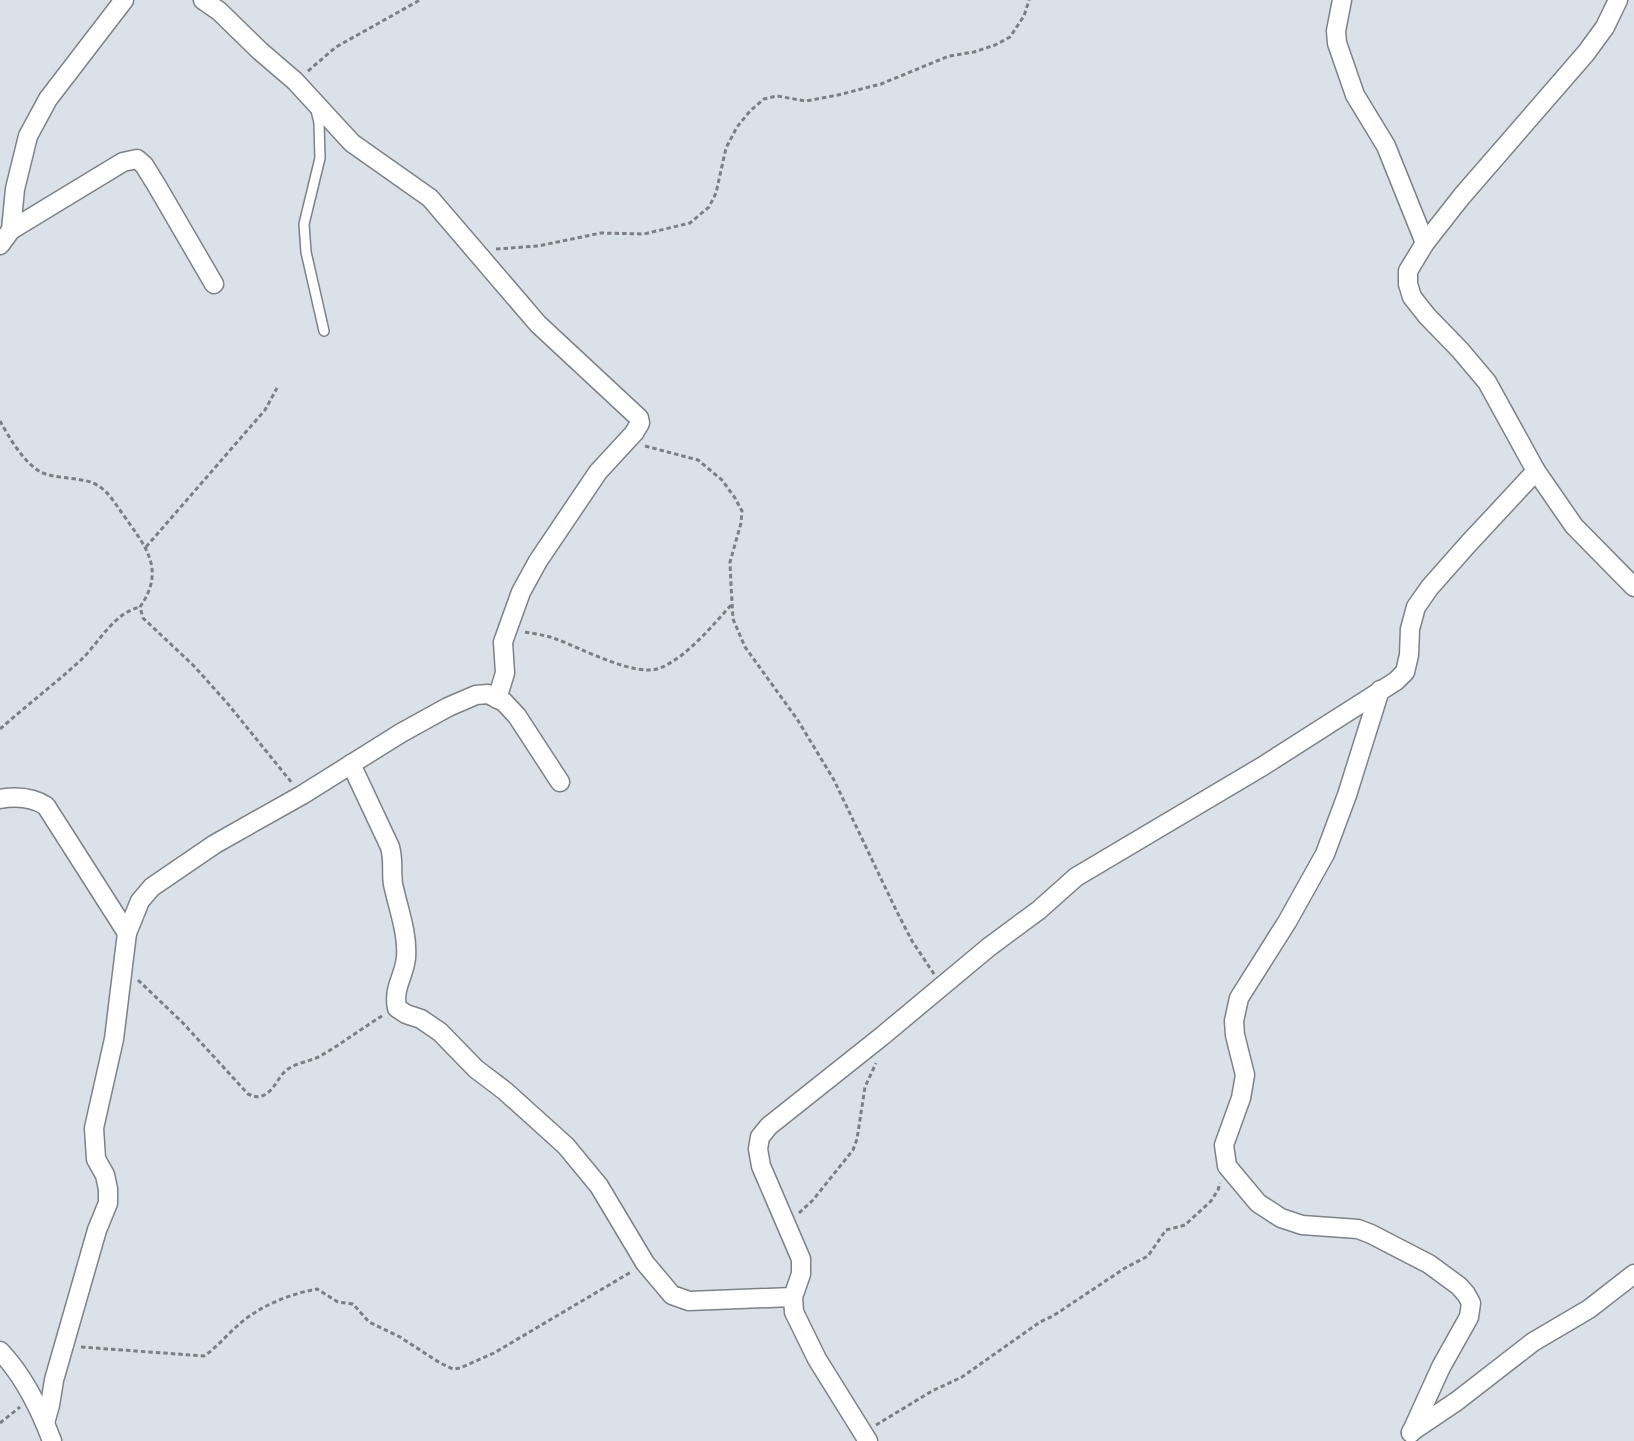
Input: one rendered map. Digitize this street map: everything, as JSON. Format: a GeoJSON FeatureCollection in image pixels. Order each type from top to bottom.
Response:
{"type":"FeatureCollection","features":[{"type":"Feature","properties":{"kind":"street"},"geometry":{"type":"LineString","coordinates":[[5,237],[28,135],[48,99],[124,0]]}},
{"type":"Feature","properties":{"kind":"street"},"geometry":{"type":"LineString","coordinates":[[203,0],[219,10],[295,81],[352,143],[430,198],[538,324],[639,418],[640,423],[628,440],[598,472],[538,561],[521,592],[503,642],[505,673],[498,699]]}},
{"type":"Feature","properties":{"kind":"street"},"geometry":{"type":"LineString","coordinates":[[1342,0],[1336,30],[1337,43],[1355,95],[1386,146],[1425,243]]}},
{"type":"Feature","properties":{"kind":"street"},"geometry":{"type":"LineString","coordinates":[[1618,0],[1605,27],[1586,53],[1490,162],[1425,243],[1408,270],[1408,284],[1412,297],[1427,316],[1487,382],[1536,471],[1574,526],[1634,587]]}},
{"type":"Feature","properties":{"kind":"street"},"geometry":{"type":"LineString","coordinates":[[5,237],[123,162],[137,159],[144,165],[157,186],[213,284]]}},
{"type":"Feature","properties":{"kind":"street"},"geometry":{"type":"LineString","coordinates":[[865,1437],[817,1359],[794,1312],[793,1297],[801,1274],[801,1259],[761,1166],[758,1149],[760,1137],[769,1126],[941,986],[1039,910],[1076,877],[1273,760],[1396,681],[1406,672],[1410,629],[1416,607],[1430,587],[1536,471]]}},
{"type":"Feature","properties":{"kind":"street"},"geometry":{"type":"LineString","coordinates":[[1380,690],[1347,795],[1325,854],[1287,922],[1239,998],[1234,1021],[1235,1035],[1245,1075],[1241,1098],[1224,1145],[1227,1166],[1258,1203],[1281,1218],[1302,1225],[1358,1229],[1371,1234],[1429,1264],[1459,1286],[1466,1294],[1471,1303],[1470,1317],[1441,1367],[1408,1437]]}},
{"type":"Feature","properties":{"kind":"street"},"geometry":{"type":"LineString","coordinates":[[45,1423],[64,1345],[97,1230],[108,1203],[105,1175],[96,1159],[94,1128],[106,1084],[114,1039],[127,933],[140,901],[152,887],[215,844],[302,795],[448,707],[476,696],[488,694],[504,702],[517,716],[560,782]]}},
{"type":"Feature","properties":{"kind":"street"},"geometry":{"type":"LineString","coordinates":[[351,764],[390,847],[394,861],[393,881],[406,942],[405,960],[396,988],[397,1008],[421,1019],[440,1032],[476,1069],[505,1091],[566,1146],[599,1186],[645,1263],[672,1295],[689,1301],[793,1297]]}},
{"type":"Feature","properties":{"kind":"street"},"geometry":{"type":"LineString","coordinates":[[0,799],[19,797],[38,801],[46,806],[127,933]]}},
{"type":"Feature","properties":{"kind":"street"},"geometry":{"type":"LineString","coordinates":[[1408,1437],[1533,1342],[1589,1309],[1634,1274]]}},
{"type":"Feature","properties":{"kind":"street"},"geometry":{"type":"LineString","coordinates":[[0,1351],[21,1376],[52,1441]]}},
{"type":"Feature","properties":{"kind":"lane"},"geometry":{"type":"LineString","coordinates":[[314,102],[319,123],[320,159],[303,224],[306,252],[324,331]]}},
{"type":"Feature","properties":{"kind":"path"},"geometry":{"type":"LineString","coordinates":[[295,81],[336,47],[420,0]]}},
{"type":"Feature","properties":{"kind":"path"},"geometry":{"type":"LineString","coordinates":[[476,250],[538,246],[601,233],[644,234],[690,223],[709,207],[716,193],[726,148],[736,127],[764,99],[777,96],[806,101],[837,95],[881,84],[949,56],[974,52],[995,45],[1010,37],[1024,16],[1029,0]]}},
{"type":"Feature","properties":{"kind":"path"},"geometry":{"type":"LineString","coordinates":[[146,547],[265,410],[277,388]]}},
{"type":"Feature","properties":{"kind":"path"},"geometry":{"type":"LineString","coordinates":[[0,421],[34,468],[50,475],[94,483],[106,492],[146,547],[153,576],[148,594],[140,607],[143,618],[194,666],[264,746],[302,795]]}},
{"type":"Feature","properties":{"kind":"path"},"geometry":{"type":"LineString","coordinates":[[628,440],[698,460],[722,480],[735,498],[742,511],[730,562],[733,619],[745,647],[797,719],[834,780],[912,941],[941,986]]}},
{"type":"Feature","properties":{"kind":"path"},"geometry":{"type":"LineString","coordinates":[[508,629],[553,638],[646,671],[660,668],[680,656],[732,604]]}},
{"type":"Feature","properties":{"kind":"path"},"geometry":{"type":"LineString","coordinates":[[0,729],[82,658],[121,615],[129,609],[140,607]]}},
{"type":"Feature","properties":{"kind":"path"},"geometry":{"type":"LineString","coordinates":[[124,967],[183,1023],[248,1094],[255,1097],[272,1090],[290,1068],[309,1062],[342,1044],[375,1020],[397,1008]]}},
{"type":"Feature","properties":{"kind":"path"},"geometry":{"type":"LineString","coordinates":[[787,1224],[813,1200],[853,1150],[857,1140],[866,1087],[877,1061],[881,1037]]}},
{"type":"Feature","properties":{"kind":"path"},"geometry":{"type":"LineString","coordinates":[[865,1437],[932,1391],[962,1377],[1040,1322],[1148,1256],[1167,1230],[1185,1225],[1211,1201],[1220,1186],[1221,1172],[1227,1166]]}},
{"type":"Feature","properties":{"kind":"path"},"geometry":{"type":"LineString","coordinates":[[64,1345],[204,1356],[237,1325],[253,1314],[296,1293],[317,1289],[338,1302],[353,1304],[369,1322],[453,1369],[494,1353],[645,1263]]}},
{"type":"Feature","properties":{"kind":"path"},"geometry":{"type":"LineString","coordinates":[[0,1423],[32,1397]]}}]}
